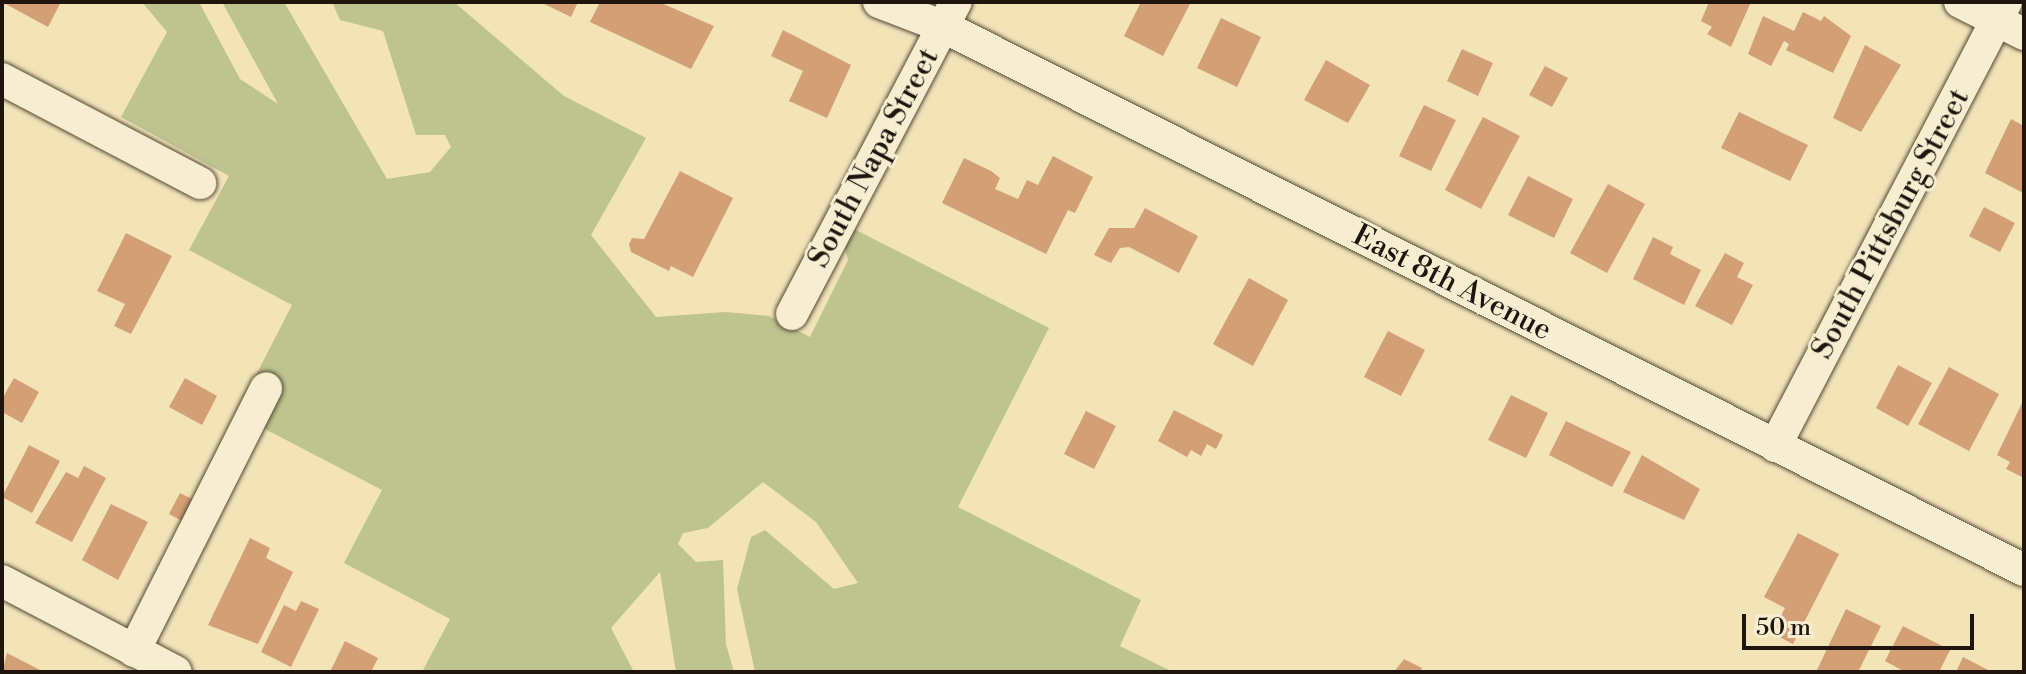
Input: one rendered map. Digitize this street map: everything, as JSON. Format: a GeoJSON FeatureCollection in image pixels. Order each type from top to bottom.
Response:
{"type":"FeatureCollection","features":[{"type":"Feature","properties":{"kind":"street","name":"East 8th Avenue"},"geometry":{"type":"LineString","coordinates":[[879,2],[950,14],[1775,446],[2024,570]]}},
{"type":"Feature","properties":{"kind":"street"},"geometry":{"type":"LineString","coordinates":[[1960,2],[2009,19]]}},
{"type":"Feature","properties":{"kind":"street","name":"South Napa Street"},"geometry":{"type":"LineString","coordinates":[[792,314],[950,14]]}},
{"type":"Feature","properties":{"kind":"street","name":"South Pittsburg Street"},"geometry":{"type":"LineString","coordinates":[[1775,446],[2009,19]]}},
{"type":"Feature","properties":{"kind":"street"},"geometry":{"type":"LineString","coordinates":[[2,79],[200,183]]}},
{"type":"Feature","properties":{"kind":"street"},"geometry":{"type":"LineString","coordinates":[[134,651],[266,388]]}},
{"type":"Feature","properties":{"kind":"street"},"geometry":{"type":"LineString","coordinates":[[2,581],[176,672]]}},
{"type":"Feature","properties":{"kind":"green space"},"geometry":{"type":"Polygon","coordinates":[[[142,2],[200,4],[240,79],[278,104],[222,2],[284,2],[387,179],[430,172],[451,147],[445,135],[416,135],[383,31],[340,20],[332,2],[454,2],[564,96],[646,138],[591,235],[656,317],[725,312],[769,316],[810,337],[848,260],[843,241],[850,227],[1049,328],[958,507],[1141,600],[1120,646],[1173,672],[755,672],[737,589],[751,537],[765,530],[834,589],[858,583],[816,522],[763,482],[708,528],[683,533],[678,544],[696,562],[723,560],[726,644],[734,672],[676,672],[660,572],[611,628],[634,672],[422,672],[450,619],[344,563],[382,490],[236,414],[292,305],[189,250],[229,176],[121,117],[167,32],[142,2]]]}},
{"type":"Feature","properties":{"kind":"building"},"geometry":{"type":"Polygon","coordinates":[[[2,2],[61,2],[48,27],[2,2]]]}},
{"type":"Feature","properties":{"kind":"building"},"geometry":{"type":"Polygon","coordinates":[[[540,2],[578,2],[571,17],[540,2]]]}},
{"type":"Feature","properties":{"kind":"building"},"geometry":{"type":"Polygon","coordinates":[[[600,2],[659,2],[714,26],[691,69],[590,22],[600,2]]]}},
{"type":"Feature","properties":{"kind":"building"},"geometry":{"type":"Polygon","coordinates":[[[1141,2],[1191,2],[1163,56],[1124,36],[1141,2]]]}},
{"type":"Feature","properties":{"kind":"building"},"geometry":{"type":"Polygon","coordinates":[[[1709,2],[1751,2],[1731,47],[1707,34],[1712,27],[1701,21],[1709,2]]]}},
{"type":"Feature","properties":{"kind":"building"},"geometry":{"type":"Polygon","coordinates":[[[1803,12],[1821,21],[1824,16],[1851,36],[1833,73],[1786,50],[1789,44],[1784,41],[1771,66],[1748,54],[1763,16],[1794,31],[1803,12]]]}},
{"type":"Feature","properties":{"kind":"building"},"geometry":{"type":"Polygon","coordinates":[[[1221,18],[1261,37],[1237,87],[1197,68],[1221,18]]]}},
{"type":"Feature","properties":{"kind":"building"},"geometry":{"type":"Polygon","coordinates":[[[783,30],[851,65],[827,118],[789,101],[803,71],[771,56],[783,30]]]}},
{"type":"Feature","properties":{"kind":"building"},"geometry":{"type":"Polygon","coordinates":[[[1865,45],[1901,65],[1861,132],[1833,118],[1865,45]]]}},
{"type":"Feature","properties":{"kind":"building"},"geometry":{"type":"Polygon","coordinates":[[[1462,49],[1493,63],[1478,96],[1447,81],[1462,49]]]}},
{"type":"Feature","properties":{"kind":"building"},"geometry":{"type":"Polygon","coordinates":[[[1326,60],[1370,85],[1348,123],[1304,100],[1326,60]]]}},
{"type":"Feature","properties":{"kind":"building"},"geometry":{"type":"Polygon","coordinates":[[[1545,66],[1568,78],[1552,107],[1529,95],[1545,66]]]}},
{"type":"Feature","properties":{"kind":"building"},"geometry":{"type":"Polygon","coordinates":[[[1424,105],[1456,120],[1431,171],[1399,156],[1424,105]]]}},
{"type":"Feature","properties":{"kind":"building"},"geometry":{"type":"Polygon","coordinates":[[[1739,112],[1808,145],[1790,181],[1721,148],[1739,112]]]}},
{"type":"Feature","properties":{"kind":"building"},"geometry":{"type":"Polygon","coordinates":[[[1483,117],[1520,136],[1481,209],[1445,190],[1483,117]]]}},
{"type":"Feature","properties":{"kind":"building"},"geometry":{"type":"Polygon","coordinates":[[[2011,119],[2024,126],[2023,193],[1985,173],[2011,119]]]}},
{"type":"Feature","properties":{"kind":"building"},"geometry":{"type":"Polygon","coordinates":[[[1053,156],[1093,177],[1075,213],[1068,210],[1046,254],[942,203],[964,158],[991,171],[1000,178],[995,189],[1018,199],[1027,180],[1038,185],[1053,156]]]}},
{"type":"Feature","properties":{"kind":"building"},"geometry":{"type":"Polygon","coordinates":[[[680,171],[733,198],[693,277],[671,266],[669,271],[631,252],[629,244],[632,238],[644,239],[680,171]]]}},
{"type":"Feature","properties":{"kind":"building"},"geometry":{"type":"Polygon","coordinates":[[[1528,176],[1573,199],[1554,238],[1508,215],[1528,176]]]}},
{"type":"Feature","properties":{"kind":"building"},"geometry":{"type":"Polygon","coordinates":[[[1608,184],[1645,204],[1607,273],[1570,253],[1608,184]]]}},
{"type":"Feature","properties":{"kind":"building"},"geometry":{"type":"Polygon","coordinates":[[[1984,207],[2015,223],[2000,252],[1969,236],[1984,207]]]}},
{"type":"Feature","properties":{"kind":"building"},"geometry":{"type":"Polygon","coordinates":[[[1145,208],[1198,236],[1179,273],[1129,247],[1120,248],[1111,263],[1094,255],[1109,228],[1134,228],[1145,208]]]}},
{"type":"Feature","properties":{"kind":"building"},"geometry":{"type":"Polygon","coordinates":[[[126,233],[172,256],[131,334],[114,326],[125,304],[97,291],[126,233]]]}},
{"type":"Feature","properties":{"kind":"building"},"geometry":{"type":"Polygon","coordinates":[[[1653,237],[1673,247],[1670,254],[1701,270],[1684,305],[1633,279],[1653,237]]]}},
{"type":"Feature","properties":{"kind":"building"},"geometry":{"type":"Polygon","coordinates":[[[1725,253],[1744,263],[1737,277],[1753,285],[1732,325],[1695,306],[1725,253]]]}},
{"type":"Feature","properties":{"kind":"building"},"geometry":{"type":"Polygon","coordinates":[[[1249,278],[1288,300],[1253,366],[1213,344],[1249,278]]]}},
{"type":"Feature","properties":{"kind":"building"},"geometry":{"type":"Polygon","coordinates":[[[1388,331],[1425,350],[1401,396],[1364,377],[1388,331]]]}},
{"type":"Feature","properties":{"kind":"building"},"geometry":{"type":"Polygon","coordinates":[[[1898,365],[1932,383],[1908,426],[1876,408],[1898,365]]]}},
{"type":"Feature","properties":{"kind":"building"},"geometry":{"type":"Polygon","coordinates":[[[1949,367],[1999,394],[1969,451],[1918,424],[1949,367]]]}},
{"type":"Feature","properties":{"kind":"building"},"geometry":{"type":"Polygon","coordinates":[[[14,378],[39,392],[22,423],[2,412],[2,399],[14,378]]]}},
{"type":"Feature","properties":{"kind":"building"},"geometry":{"type":"Polygon","coordinates":[[[185,378],[217,396],[202,425],[169,407],[185,378]]]}},
{"type":"Feature","properties":{"kind":"building"},"geometry":{"type":"Polygon","coordinates":[[[1511,395],[1548,413],[1526,458],[1488,440],[1511,395]]]}},
{"type":"Feature","properties":{"kind":"building"},"geometry":{"type":"Polygon","coordinates":[[[2024,399],[2022,477],[2006,469],[2010,462],[1997,455],[2024,399]]]}},
{"type":"Feature","properties":{"kind":"building"},"geometry":{"type":"Polygon","coordinates":[[[1174,410],[1223,435],[1216,449],[1207,444],[1201,456],[1191,450],[1187,457],[1158,441],[1174,410]]]}},
{"type":"Feature","properties":{"kind":"building"},"geometry":{"type":"Polygon","coordinates":[[[1086,411],[1116,426],[1094,469],[1064,454],[1086,411]]]}},
{"type":"Feature","properties":{"kind":"building"},"geometry":{"type":"Polygon","coordinates":[[[1566,421],[1631,452],[1612,487],[1549,455],[1566,421]]]}},
{"type":"Feature","properties":{"kind":"building"},"geometry":{"type":"Polygon","coordinates":[[[29,445],[60,461],[32,513],[2,497],[29,445]]]}},
{"type":"Feature","properties":{"kind":"building"},"geometry":{"type":"Polygon","coordinates":[[[1642,455],[1700,489],[1684,520],[1623,492],[1642,455]]]}},
{"type":"Feature","properties":{"kind":"building"},"geometry":{"type":"Polygon","coordinates":[[[84,466],[106,478],[72,542],[35,523],[66,472],[78,478],[84,466]]]}},
{"type":"Feature","properties":{"kind":"building"},"geometry":{"type":"Polygon","coordinates":[[[180,493],[196,501],[184,522],[169,514],[180,493]]]}},
{"type":"Feature","properties":{"kind":"building"},"geometry":{"type":"Polygon","coordinates":[[[111,504],[148,522],[118,580],[82,560],[111,504]]]}},
{"type":"Feature","properties":{"kind":"building"},"geometry":{"type":"Polygon","coordinates":[[[1798,533],[1839,554],[1793,644],[1772,633],[1785,608],[1764,597],[1798,533]]]}},
{"type":"Feature","properties":{"kind":"building"},"geometry":{"type":"Polygon","coordinates":[[[250,538],[270,548],[266,558],[293,572],[258,644],[208,625],[250,538]]]}},
{"type":"Feature","properties":{"kind":"building"},"geometry":{"type":"Polygon","coordinates":[[[301,601],[319,609],[291,667],[261,652],[284,605],[296,611],[301,601]]]}},
{"type":"Feature","properties":{"kind":"building"},"geometry":{"type":"Polygon","coordinates":[[[1846,609],[1881,626],[1858,672],[1816,672],[1846,609]]]}},
{"type":"Feature","properties":{"kind":"building"},"geometry":{"type":"Polygon","coordinates":[[[1903,626],[1950,650],[1939,672],[1905,672],[1885,661],[1903,626]]]}},
{"type":"Feature","properties":{"kind":"building"},"geometry":{"type":"Polygon","coordinates":[[[345,641],[378,658],[371,672],[330,672],[345,641]]]}},
{"type":"Feature","properties":{"kind":"building"},"geometry":{"type":"Polygon","coordinates":[[[7,653],[44,672],[2,672],[7,653]]]}},
{"type":"Feature","properties":{"kind":"building"},"geometry":{"type":"Polygon","coordinates":[[[1963,657],[1992,672],[1956,672],[1963,657]]]}},
{"type":"Feature","properties":{"kind":"building"},"geometry":{"type":"Polygon","coordinates":[[[1404,659],[1422,668],[1420,672],[1394,672],[1404,659]]]}}]}
